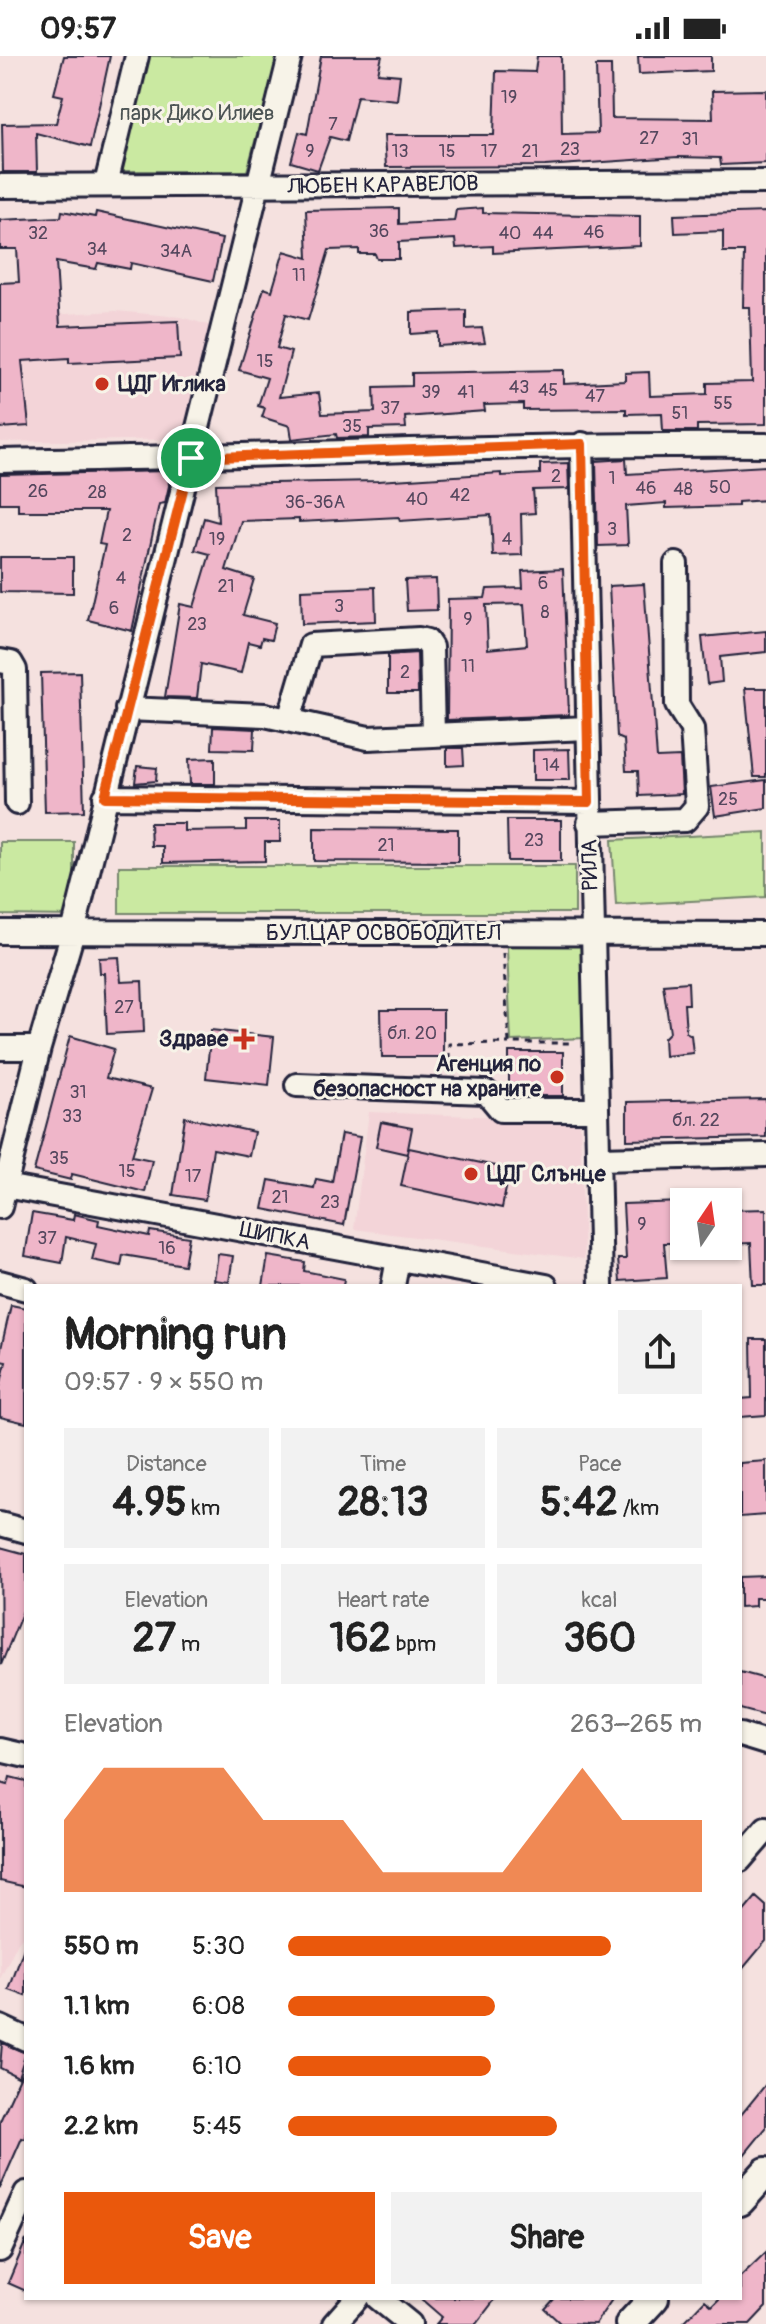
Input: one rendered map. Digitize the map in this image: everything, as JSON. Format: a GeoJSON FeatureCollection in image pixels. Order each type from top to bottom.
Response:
{"type":"FeatureCollection","features":[{"type":"Feature","properties":{"kind":"main road"},"geometry":{"type":"LineString","coordinates":[[742,2199],[766,2172]]}},
{"type":"Feature","properties":{"kind":"main road"},"geometry":{"type":"LineString","coordinates":[[630,2324],[652,2300]]}},
{"type":"Feature","properties":{"kind":"street"},"geometry":{"type":"LineString","coordinates":[[106,184],[137,56]]}},
{"type":"Feature","properties":{"kind":"street"},"geometry":{"type":"LineString","coordinates":[[2,1196],[39,1048],[73,932],[290,56]]}},
{"type":"Feature","properties":{"kind":"street","name":"ЛЮБЕН КАРАВЕЛОВ"},"geometry":{"type":"LineString","coordinates":[[0,186],[766,182]]}},
{"type":"Feature","properties":{"kind":"street"},"geometry":{"type":"LineString","coordinates":[[0,461],[191,458],[582,444],[766,445]]}},
{"type":"Feature","properties":{"kind":"street","name":"РИЛА"},"geometry":{"type":"LineString","coordinates":[[582,444],[601,1284]]}},
{"type":"Feature","properties":{"kind":"street"},"geometry":{"type":"LineString","coordinates":[[105,797],[589,812],[685,820],[697,806],[692,729],[677,705],[676,564]]}},
{"type":"Feature","properties":{"kind":"street"},"geometry":{"type":"LineString","coordinates":[[289,720],[311,645],[419,639],[427,641],[431,647],[433,735]]}},
{"type":"Feature","properties":{"kind":"street"},"geometry":{"type":"LineString","coordinates":[[0,661],[11,663],[15,670],[17,803]]}},
{"type":"Feature","properties":{"kind":"street"},"geometry":{"type":"LineString","coordinates":[[127,709],[265,715],[368,738],[587,728]]}},
{"type":"Feature","properties":{"kind":"street","name":"БУЛ.ЦАР ОСВОБОДИТЕЛ"},"geometry":{"type":"LineString","coordinates":[[0,932],[766,934]]}},
{"type":"Feature","properties":{"kind":"street"},"geometry":{"type":"LineString","coordinates":[[0,1048],[39,1048]]}},
{"type":"Feature","properties":{"kind":"street"},"geometry":{"type":"LineString","coordinates":[[297,1085],[486,1092],[501,1110],[596,1110]]}},
{"type":"Feature","properties":{"kind":"street"},"geometry":{"type":"LineString","coordinates":[[598,1159],[766,1155]]}},
{"type":"Feature","properties":{"kind":"street","name":"ШИПКА"},"geometry":{"type":"LineString","coordinates":[[2,1196],[535,1284]]}},
{"type":"Feature","properties":{"kind":"street"},"geometry":{"type":"LineString","coordinates":[[393,1284],[398,1259]]}},
{"type":"Feature","properties":{"kind":"street"},"geometry":{"type":"LineString","coordinates":[[0,1282],[24,1288]]}},
{"type":"Feature","properties":{"kind":"street"},"geometry":{"type":"LineString","coordinates":[[0,1524],[24,1530]]}},
{"type":"Feature","properties":{"kind":"street"},"geometry":{"type":"LineString","coordinates":[[742,1736],[766,1743]]}},
{"type":"Feature","properties":{"kind":"street"},"geometry":{"type":"LineString","coordinates":[[0,1750],[24,1756]]}},
{"type":"Feature","properties":{"kind":"street"},"geometry":{"type":"LineString","coordinates":[[742,1858],[766,1830]]}},
{"type":"Feature","properties":{"kind":"street"},"geometry":{"type":"LineString","coordinates":[[0,2027],[24,2038]]}},
{"type":"Feature","properties":{"kind":"street"},"geometry":{"type":"LineString","coordinates":[[0,2250],[24,2197]]}},
{"type":"Feature","properties":{"kind":"street"},"geometry":{"type":"LineString","coordinates":[[334,2324],[355,2300]]}},
{"type":"Feature","properties":{"kind":"street"},"geometry":{"type":"LineString","coordinates":[[380,2300],[410,2324]]}},
{"type":"Feature","properties":{"kind":"path"},"geometry":{"type":"LineString","coordinates":[[502,933],[509,1043]]}},
{"type":"Feature","properties":{"kind":"path"},"geometry":{"type":"LineString","coordinates":[[448,1091],[449,1044],[594,1043]]}},
{"type":"Feature","properties":{"kind":"shaded area","name":"ЦДГ Иглика"},"geometry":{"type":"Polygon","coordinates":[[[115,311],[181,317],[218,328],[191,439],[0,442],[0,318],[115,311]]]}},
{"type":"Feature","properties":{"kind":"shaded area","name":"ЦДГ Слънце"},"geometry":{"type":"Polygon","coordinates":[[[369,1112],[580,1120],[584,1259],[354,1229],[369,1112]]]}},
{"type":"Feature","properties":{"kind":"shaded area"},"geometry":{"type":"Polygon","coordinates":[[[0,1753],[24,1759],[24,1935],[0,1979],[0,1753]]]}},
{"type":"Feature","properties":{"kind":"green space","name":"парк Дико Илиев"},"geometry":{"type":"Polygon","coordinates":[[[144,56],[278,56],[247,171],[118,171],[144,56]]]}},
{"type":"Feature","properties":{"kind":"green space"},"geometry":{"type":"Polygon","coordinates":[[[766,832],[766,897],[616,905],[612,840],[766,832]]]}},
{"type":"Feature","properties":{"kind":"green space"},"geometry":{"type":"Polygon","coordinates":[[[0,842],[74,842],[74,916],[0,915],[0,842]]]}},
{"type":"Feature","properties":{"kind":"green space"},"geometry":{"type":"Polygon","coordinates":[[[119,866],[575,866],[575,913],[119,913],[119,866]]]}},
{"type":"Feature","properties":{"kind":"green space"},"geometry":{"type":"Polygon","coordinates":[[[581,925],[586,1038],[511,1041],[506,927],[581,925]]]}},
{"type":"Feature","properties":{"kind":"building"},"geometry":{"type":"Polygon","coordinates":[[[64,56],[110,56],[90,147],[36,133],[37,172],[3,172],[2,124],[56,123],[63,96],[54,94],[64,56]]]}},
{"type":"Feature","properties":{"kind":"building"},"geometry":{"type":"Polygon","coordinates":[[[321,56],[382,56],[378,73],[400,75],[397,100],[357,96],[346,141],[330,137],[318,170],[291,162],[299,132],[307,134],[321,56]]]}},
{"type":"Feature","properties":{"kind":"building"},"geometry":{"type":"Polygon","coordinates":[[[537,56],[561,56],[562,134],[598,133],[596,66],[611,66],[612,118],[713,119],[712,91],[766,90],[766,163],[721,165],[720,158],[678,157],[545,166],[386,167],[384,135],[494,135],[496,71],[535,72],[537,56]]]}},
{"type":"Feature","properties":{"kind":"building"},"geometry":{"type":"Polygon","coordinates":[[[638,56],[711,56],[711,71],[639,74],[638,56]]]}},
{"type":"Feature","properties":{"kind":"building"},"geometry":{"type":"Polygon","coordinates":[[[399,208],[399,224],[454,221],[456,210],[483,208],[483,213],[640,216],[640,246],[493,253],[493,246],[456,248],[455,239],[399,242],[399,259],[377,259],[375,254],[359,254],[359,249],[329,250],[308,320],[286,314],[277,348],[291,352],[279,397],[319,393],[322,414],[375,412],[374,387],[412,386],[412,373],[564,370],[564,384],[625,381],[625,373],[649,372],[650,396],[707,394],[707,383],[752,382],[750,307],[743,307],[744,252],[723,252],[723,231],[675,233],[674,215],[766,212],[766,424],[697,425],[697,431],[663,431],[662,413],[626,414],[626,409],[523,410],[523,404],[484,405],[485,411],[405,417],[406,428],[369,429],[369,437],[337,438],[336,434],[292,439],[290,426],[262,417],[265,408],[258,406],[267,378],[239,370],[264,288],[272,291],[284,251],[308,258],[306,210],[399,208]]]}},
{"type":"Feature","properties":{"kind":"building"},"geometry":{"type":"Polygon","coordinates":[[[62,211],[95,217],[96,212],[222,239],[213,281],[131,263],[130,269],[98,263],[96,269],[56,262],[60,326],[178,321],[180,358],[69,363],[69,358],[22,361],[29,426],[0,428],[0,283],[19,282],[17,249],[0,249],[0,220],[61,217],[62,211]]]}},
{"type":"Feature","properties":{"kind":"building"},"geometry":{"type":"Polygon","coordinates":[[[466,310],[466,329],[482,328],[485,343],[438,346],[438,332],[411,334],[411,312],[466,310]]]}},
{"type":"Feature","properties":{"kind":"building"},"geometry":{"type":"Polygon","coordinates":[[[626,459],[627,474],[766,466],[766,500],[738,502],[738,506],[666,508],[666,503],[626,506],[628,545],[598,546],[596,461],[626,459]]]}},
{"type":"Feature","properties":{"kind":"building"},"geometry":{"type":"Polygon","coordinates":[[[568,463],[569,489],[533,490],[535,513],[521,514],[522,555],[493,556],[491,515],[400,521],[399,517],[299,522],[299,519],[241,521],[226,570],[254,579],[243,615],[275,623],[271,640],[262,638],[260,645],[248,642],[241,673],[201,664],[197,698],[165,697],[180,604],[194,607],[210,554],[195,550],[204,518],[218,522],[216,484],[540,474],[540,464],[568,463]]]}},
{"type":"Feature","properties":{"kind":"building"},"geometry":{"type":"Polygon","coordinates":[[[168,471],[169,486],[165,503],[159,504],[132,631],[88,620],[105,545],[99,544],[106,511],[18,511],[18,503],[0,503],[0,475],[168,471]]]}},
{"type":"Feature","properties":{"kind":"building"},"geometry":{"type":"Polygon","coordinates":[[[0,557],[73,557],[73,593],[0,592],[0,557]]]}},
{"type":"Feature","properties":{"kind":"building"},"geometry":{"type":"Polygon","coordinates":[[[563,569],[569,715],[447,720],[448,599],[485,598],[487,589],[523,588],[522,571],[563,569]],[[524,604],[486,605],[488,649],[527,645],[524,604]]]}},
{"type":"Feature","properties":{"kind":"building"},"geometry":{"type":"Polygon","coordinates":[[[436,579],[437,610],[407,611],[405,580],[436,579]]]}},
{"type":"Feature","properties":{"kind":"building"},"geometry":{"type":"Polygon","coordinates":[[[644,584],[657,758],[680,757],[682,794],[639,796],[638,771],[626,771],[624,740],[617,737],[609,586],[644,584]]]}},
{"type":"Feature","properties":{"kind":"building"},"geometry":{"type":"Polygon","coordinates":[[[375,587],[376,621],[302,624],[301,590],[375,587]]]}},
{"type":"Feature","properties":{"kind":"building"},"geometry":{"type":"Polygon","coordinates":[[[766,631],[766,652],[720,657],[722,682],[707,684],[702,637],[766,631]]]}},
{"type":"Feature","properties":{"kind":"building"},"geometry":{"type":"Polygon","coordinates":[[[417,653],[418,693],[388,693],[388,655],[417,653]]]}},
{"type":"Feature","properties":{"kind":"building"},"geometry":{"type":"Polygon","coordinates":[[[80,672],[84,811],[45,812],[41,673],[80,672]]]}},
{"type":"Feature","properties":{"kind":"building"},"geometry":{"type":"Polygon","coordinates":[[[745,688],[766,688],[766,777],[754,777],[745,688]]]}},
{"type":"Feature","properties":{"kind":"building"},"geometry":{"type":"Polygon","coordinates":[[[213,727],[255,729],[254,750],[212,749],[213,727]]]}},
{"type":"Feature","properties":{"kind":"building"},"geometry":{"type":"Polygon","coordinates":[[[447,748],[463,748],[464,765],[447,766],[447,748]]]}},
{"type":"Feature","properties":{"kind":"building"},"geometry":{"type":"Polygon","coordinates":[[[569,749],[570,780],[533,780],[533,750],[569,749]]]}},
{"type":"Feature","properties":{"kind":"building"},"geometry":{"type":"Polygon","coordinates":[[[215,758],[215,784],[190,784],[189,759],[215,758]]]}},
{"type":"Feature","properties":{"kind":"building"},"geometry":{"type":"Polygon","coordinates":[[[137,766],[157,768],[156,781],[135,783],[137,766]]]}},
{"type":"Feature","properties":{"kind":"building"},"geometry":{"type":"Polygon","coordinates":[[[766,780],[766,808],[715,816],[711,787],[766,780]]]}},
{"type":"Feature","properties":{"kind":"building"},"geometry":{"type":"Polygon","coordinates":[[[507,820],[561,820],[561,861],[508,861],[507,820]]]}},
{"type":"Feature","properties":{"kind":"building"},"geometry":{"type":"Polygon","coordinates":[[[246,821],[280,821],[280,842],[265,842],[265,861],[163,863],[163,846],[151,846],[150,823],[184,823],[184,831],[246,830],[246,821]]]}},
{"type":"Feature","properties":{"kind":"building"},"geometry":{"type":"Polygon","coordinates":[[[314,828],[458,829],[458,862],[314,861],[314,828]]]}},
{"type":"Feature","properties":{"kind":"building"},"geometry":{"type":"Polygon","coordinates":[[[119,957],[121,982],[142,981],[144,1032],[107,1034],[104,973],[100,973],[99,958],[119,957]]]}},
{"type":"Feature","properties":{"kind":"building"},"geometry":{"type":"Polygon","coordinates":[[[688,982],[689,1004],[684,1004],[686,1032],[691,1035],[693,1053],[665,1056],[664,1038],[670,1032],[663,984],[688,982]]]}},
{"type":"Feature","properties":{"kind":"building"},"geometry":{"type":"Polygon","coordinates":[[[381,1010],[443,1010],[443,1057],[382,1057],[381,1010]]]}},
{"type":"Feature","properties":{"kind":"building"},"geometry":{"type":"Polygon","coordinates":[[[211,1030],[274,1037],[269,1085],[206,1078],[211,1030]]]}},
{"type":"Feature","properties":{"kind":"building"},"geometry":{"type":"Polygon","coordinates":[[[70,1036],[114,1049],[106,1078],[152,1089],[132,1156],[152,1160],[145,1192],[72,1174],[71,1180],[34,1171],[70,1036]]]}},
{"type":"Feature","properties":{"kind":"building"},"geometry":{"type":"Polygon","coordinates":[[[509,1052],[563,1052],[563,1096],[509,1096],[509,1052]]]}},
{"type":"Feature","properties":{"kind":"building"},"geometry":{"type":"Polygon","coordinates":[[[766,1099],[766,1137],[627,1140],[627,1102],[766,1099]]]}},
{"type":"Feature","properties":{"kind":"building"},"geometry":{"type":"Polygon","coordinates":[[[185,1117],[254,1132],[249,1156],[213,1149],[205,1200],[173,1195],[185,1117]]]}},
{"type":"Feature","properties":{"kind":"building"},"geometry":{"type":"Polygon","coordinates":[[[381,1122],[412,1128],[407,1154],[376,1147],[381,1122]]]}},
{"type":"Feature","properties":{"kind":"building"},"geometry":{"type":"Polygon","coordinates":[[[341,1134],[360,1137],[344,1225],[263,1209],[269,1180],[314,1188],[316,1179],[332,1182],[341,1134]]]}},
{"type":"Feature","properties":{"kind":"building","name":"ЦДГ Слънце"},"geometry":{"type":"Polygon","coordinates":[[[409,1148],[510,1169],[502,1208],[401,1186],[409,1148]]]}},
{"type":"Feature","properties":{"kind":"building"},"geometry":{"type":"Polygon","coordinates":[[[670,1202],[670,1243],[664,1243],[667,1278],[620,1281],[618,1259],[626,1259],[623,1204],[670,1202]]]}},
{"type":"Feature","properties":{"kind":"building"},"geometry":{"type":"Polygon","coordinates":[[[766,1209],[766,1285],[753,1285],[751,1243],[742,1243],[742,1210],[766,1209]]]}},
{"type":"Feature","properties":{"kind":"building"},"geometry":{"type":"Polygon","coordinates":[[[32,1213],[73,1220],[74,1214],[99,1220],[98,1225],[149,1236],[150,1231],[189,1237],[184,1265],[123,1255],[121,1266],[92,1260],[96,1244],[66,1237],[62,1263],[25,1256],[32,1213]]]}},
{"type":"Feature","properties":{"kind":"building"},"geometry":{"type":"Polygon","coordinates":[[[218,1254],[233,1256],[229,1282],[214,1280],[218,1254]]]}},
{"type":"Feature","properties":{"kind":"building"},"geometry":{"type":"Polygon","coordinates":[[[268,1256],[305,1262],[304,1271],[344,1279],[343,1284],[263,1284],[268,1256]]]}},
{"type":"Feature","properties":{"kind":"building"},"geometry":{"type":"Polygon","coordinates":[[[11,1305],[24,1308],[24,1423],[0,1417],[0,1387],[6,1362],[0,1361],[11,1305]]]}},
{"type":"Feature","properties":{"kind":"building"},"geometry":{"type":"Polygon","coordinates":[[[751,1339],[766,1339],[766,1415],[742,1417],[742,1399],[752,1398],[751,1339]]]}},
{"type":"Feature","properties":{"kind":"building"},"geometry":{"type":"Polygon","coordinates":[[[766,1461],[766,1515],[742,1517],[742,1463],[766,1461]]]}},
{"type":"Feature","properties":{"kind":"building"},"geometry":{"type":"Polygon","coordinates":[[[0,1547],[24,1553],[24,1608],[1,1665],[0,1547]]]}},
{"type":"Feature","properties":{"kind":"building"},"geometry":{"type":"Polygon","coordinates":[[[766,1576],[766,1598],[755,1598],[755,1606],[742,1607],[742,1577],[766,1576]]]}},
{"type":"Feature","properties":{"kind":"building"},"geometry":{"type":"Polygon","coordinates":[[[742,1673],[766,1679],[766,1716],[742,1710],[742,1673]]]}},
{"type":"Feature","properties":{"kind":"building"},"geometry":{"type":"Polygon","coordinates":[[[10,1777],[24,1780],[24,1887],[0,1881],[0,1783],[8,1785],[10,1777]]]}},
{"type":"Feature","properties":{"kind":"building"},"geometry":{"type":"Polygon","coordinates":[[[756,1897],[766,1906],[766,1941],[742,1970],[742,1914],[756,1897]]]}},
{"type":"Feature","properties":{"kind":"building"},"geometry":{"type":"Polygon","coordinates":[[[24,1948],[24,1995],[9,1990],[24,1948]]]}},
{"type":"Feature","properties":{"kind":"building"},"geometry":{"type":"Polygon","coordinates":[[[2,2043],[24,2052],[18,2077],[0,2068],[2,2043]]]}},
{"type":"Feature","properties":{"kind":"building"},"geometry":{"type":"Polygon","coordinates":[[[24,2068],[24,2138],[0,2188],[0,2121],[24,2068]]]}},
{"type":"Feature","properties":{"kind":"building"},"geometry":{"type":"Polygon","coordinates":[[[766,2084],[766,2128],[742,2158],[742,2114],[766,2084]]]}},
{"type":"Feature","properties":{"kind":"building"},"geometry":{"type":"Polygon","coordinates":[[[24,2245],[24,2290],[8,2283],[24,2245]]]}},
{"type":"Feature","properties":{"kind":"building"},"geometry":{"type":"Polygon","coordinates":[[[766,2252],[766,2307],[750,2324],[682,2324],[705,2300],[712,2306],[718,2300],[742,2300],[742,2275],[766,2252]]]}},
{"type":"Feature","properties":{"kind":"building"},"geometry":{"type":"Polygon","coordinates":[[[422,2300],[494,2300],[476,2324],[436,2324],[442,2317],[422,2300]]]}},
{"type":"Feature","properties":{"kind":"building"},"geometry":{"type":"Polygon","coordinates":[[[553,2300],[612,2300],[595,2324],[560,2323],[545,2309],[553,2300]]]}},
{"type":"Feature","properties":{"kind":"place","name":"ЦДГ Иглика"},"geometry":{"type":"Point","coordinates":[102,384]}},
{"type":"Feature","properties":{"kind":"place","name":"Здраве"},"geometry":{"type":"Point","coordinates":[244,1039]}},
{"type":"Feature","properties":{"kind":"place","name":"Агенция по безопасност на храните"},"geometry":{"type":"Point","coordinates":[557,1077]}},
{"type":"Feature","properties":{"kind":"place","name":"ЦДГ Слънце"},"geometry":{"type":"Point","coordinates":[471,1174]}},
{"type":"Feature","properties":{"kind":"route"},"geometry":{"type":"LineString","coordinates":[[582,444],[589,802],[105,797],[191,458],[582,444]]}}]}
